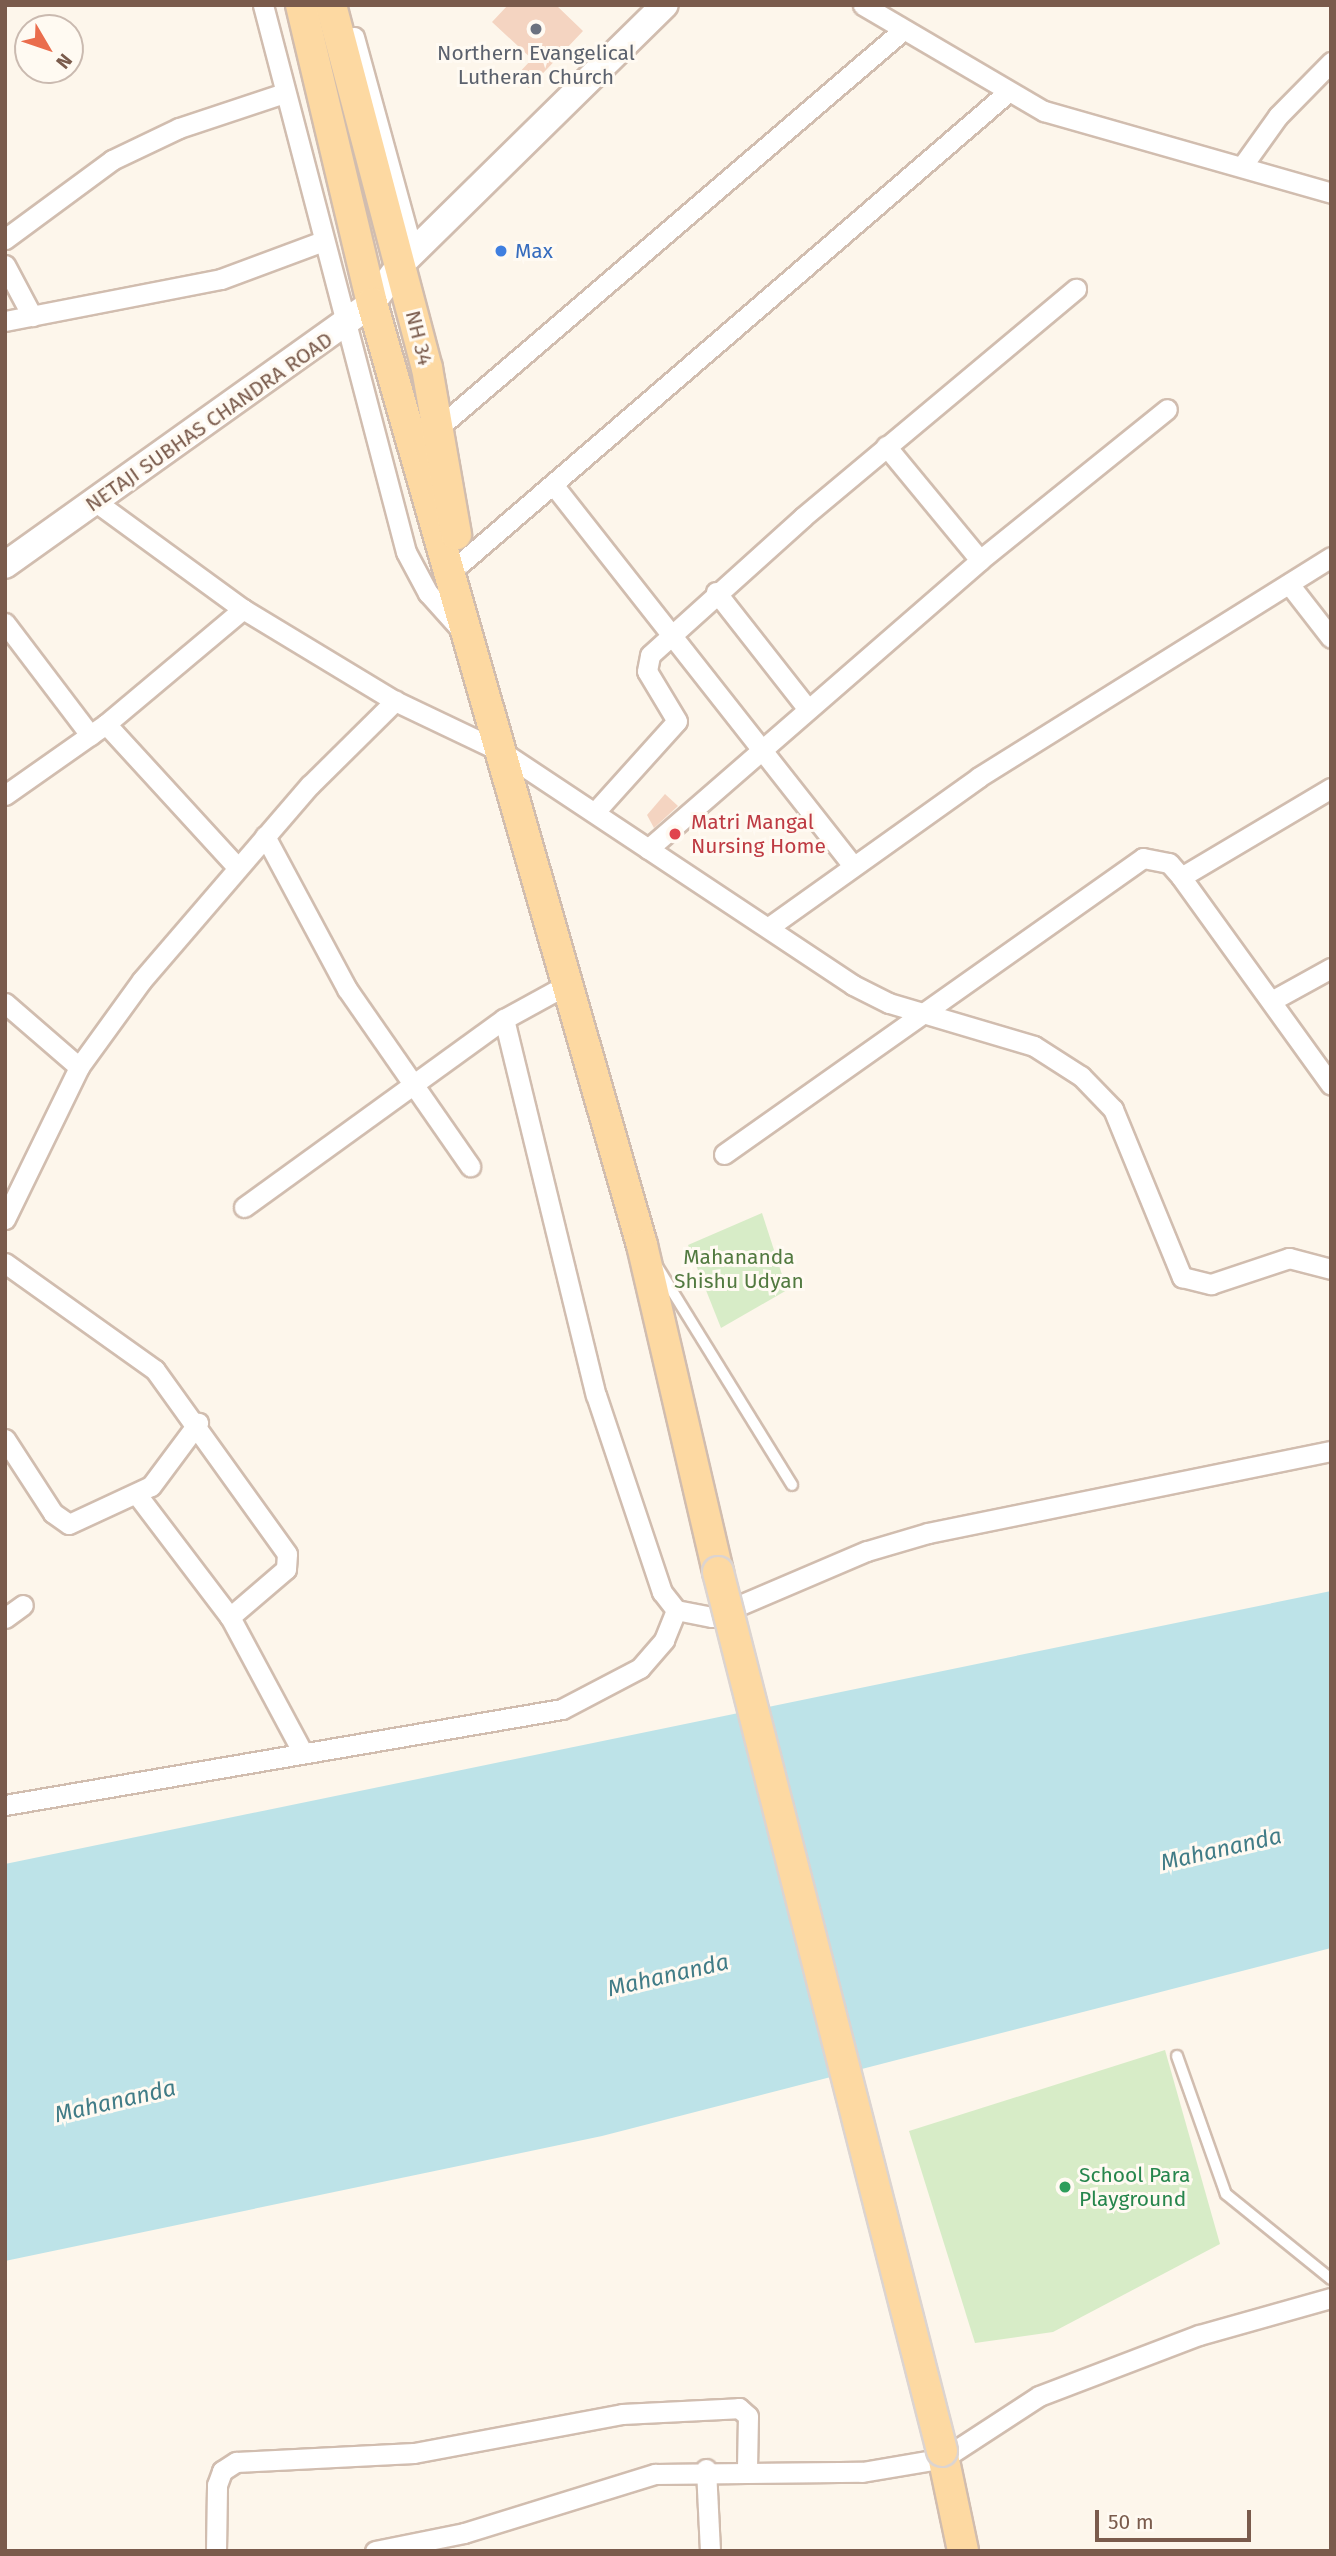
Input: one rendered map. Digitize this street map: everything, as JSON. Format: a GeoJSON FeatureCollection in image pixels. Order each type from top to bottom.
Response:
{"type":"FeatureCollection","features":[{"type":"Feature","properties":{"kind":"main road"},"geometry":{"type":"LineString","coordinates":[[301,5],[372,303],[482,676],[642,1245],[718,1572],[943,2454],[963,2551]]}},
{"type":"Feature","properties":{"kind":"main road","name":"NH 34"},"geometry":{"type":"LineString","coordinates":[[331,5],[407,259],[482,676]]}},
{"type":"Feature","properties":{"kind":"main road","name":"NETAJI SUBHAS CHANDRA ROAD"},"geometry":{"type":"LineString","coordinates":[[5,565],[372,303],[407,259],[665,5]]}},
{"type":"Feature","properties":{"kind":"street"},"geometry":{"type":"LineString","coordinates":[[263,5],[343,326],[406,552],[428,593],[471,640]]}},
{"type":"Feature","properties":{"kind":"street"},"geometry":{"type":"LineString","coordinates":[[346,5],[407,259]]}},
{"type":"Feature","properties":{"kind":"street"},"geometry":{"type":"LineString","coordinates":[[863,5],[1007,92],[1079,124],[1243,165],[1331,193]]}},
{"type":"Feature","properties":{"kind":"street"},"geometry":{"type":"LineString","coordinates":[[438,428],[904,30]]}},
{"type":"Feature","properties":{"kind":"street"},"geometry":{"type":"LineString","coordinates":[[1243,165],[1278,116],[1331,62]]}},
{"type":"Feature","properties":{"kind":"street"},"geometry":{"type":"LineString","coordinates":[[461,563],[555,487],[1007,92]]}},
{"type":"Feature","properties":{"kind":"street"},"geometry":{"type":"LineString","coordinates":[[5,239],[113,160],[179,128],[284,93]]}},
{"type":"Feature","properties":{"kind":"street"},"geometry":{"type":"LineString","coordinates":[[5,321],[221,279],[323,241]]}},
{"type":"Feature","properties":{"kind":"street"},"geometry":{"type":"LineString","coordinates":[[5,265],[32,316]]}},
{"type":"Feature","properties":{"kind":"street"},"geometry":{"type":"LineString","coordinates":[[595,812],[677,721],[646,663],[674,632],[716,592],[887,446],[1076,289]]}},
{"type":"Feature","properties":{"kind":"street"},"geometry":{"type":"LineString","coordinates":[[648,849],[980,560],[1167,410]]}},
{"type":"Feature","properties":{"kind":"street"},"geometry":{"type":"LineString","coordinates":[[887,446],[980,560]]}},
{"type":"Feature","properties":{"kind":"street"},"geometry":{"type":"LineString","coordinates":[[555,487],[674,632],[853,866]]}},
{"type":"Feature","properties":{"kind":"street"},"geometry":{"type":"LineString","coordinates":[[96,502],[243,608],[395,701],[503,753],[853,985],[920,1013],[1010,1036],[1081,1076],[1113,1109],[1182,1277],[1211,1284],[1289,1258],[1331,1269]]}},
{"type":"Feature","properties":{"kind":"street"},"geometry":{"type":"LineString","coordinates":[[769,927],[979,777],[1331,557]]}},
{"type":"Feature","properties":{"kind":"street"},"geometry":{"type":"LineString","coordinates":[[1289,584],[1331,638]]}},
{"type":"Feature","properties":{"kind":"street"},"geometry":{"type":"LineString","coordinates":[[716,592],[807,708]]}},
{"type":"Feature","properties":{"kind":"street"},"geometry":{"type":"LineString","coordinates":[[5,795],[98,730],[243,608]]}},
{"type":"Feature","properties":{"kind":"street"},"geometry":{"type":"LineString","coordinates":[[5,623],[98,730],[237,868]]}},
{"type":"Feature","properties":{"kind":"street"},"geometry":{"type":"LineString","coordinates":[[5,1219],[79,1067],[142,979],[265,836],[395,701]]}},
{"type":"Feature","properties":{"kind":"street"},"geometry":{"type":"LineString","coordinates":[[1181,877],[1331,788]]}},
{"type":"Feature","properties":{"kind":"street"},"geometry":{"type":"LineString","coordinates":[[265,836],[347,989],[471,1166]]}},
{"type":"Feature","properties":{"kind":"street"},"geometry":{"type":"LineString","coordinates":[[724,1154],[1143,858],[1169,863],[1181,877],[1273,1000],[1331,1085]]}},
{"type":"Feature","properties":{"kind":"street"},"geometry":{"type":"LineString","coordinates":[[1273,1000],[1331,968]]}},
{"type":"Feature","properties":{"kind":"street"},"geometry":{"type":"LineString","coordinates":[[244,1207],[505,1019],[568,984]]}},
{"type":"Feature","properties":{"kind":"street"},"geometry":{"type":"LineString","coordinates":[[5,1003],[79,1067]]}},
{"type":"Feature","properties":{"kind":"street"},"geometry":{"type":"LineString","coordinates":[[505,1019],[596,1395],[662,1592],[676,1610],[712,1617],[867,1551],[928,1534],[1331,1451]]}},
{"type":"Feature","properties":{"kind":"street"},"geometry":{"type":"LineString","coordinates":[[5,1263],[117,1337],[198,1423],[288,1562],[230,1618]]}},
{"type":"Feature","properties":{"kind":"street"},"geometry":{"type":"LineString","coordinates":[[5,1439],[61,1521],[80,1521],[138,1496],[162,1475],[198,1423]]}},
{"type":"Feature","properties":{"kind":"street"},"geometry":{"type":"LineString","coordinates":[[138,1496],[230,1618],[302,1751]]}},
{"type":"Feature","properties":{"kind":"street"},"geometry":{"type":"LineString","coordinates":[[5,1618],[23,1605]]}},
{"type":"Feature","properties":{"kind":"street"},"geometry":{"type":"LineString","coordinates":[[5,1805],[302,1751],[562,1709],[640,1668],[664,1640],[676,1610]]}},
{"type":"Feature","properties":{"kind":"street"},"geometry":{"type":"LineString","coordinates":[[375,2551],[489,2526],[610,2483],[706,2469],[862,2472],[943,2454],[1039,2396],[1199,2334],[1331,2298]]}},
{"type":"Feature","properties":{"kind":"street"},"geometry":{"type":"LineString","coordinates":[[216,2551],[217,2485],[236,2462],[403,2454],[622,2414],[738,2408],[748,2416],[747,2469]]}},
{"type":"Feature","properties":{"kind":"street"},"geometry":{"type":"LineString","coordinates":[[706,2469],[710,2551]]}},
{"type":"Feature","properties":{"kind":"lane"},"geometry":{"type":"LineString","coordinates":[[642,1245],[729,1373],[792,1485]]}},
{"type":"Feature","properties":{"kind":"lane"},"geometry":{"type":"LineString","coordinates":[[1177,2056],[1226,2194],[1331,2278]]}},
{"type":"Feature","properties":{"kind":"green space","name":"Mahananda Shishu Udyan"},"geometry":{"type":"Polygon","coordinates":[[[762,1213],[787,1290],[721,1328],[688,1245],[762,1213]]]}},
{"type":"Feature","properties":{"kind":"green space","name":"School Para Playground"},"geometry":{"type":"Polygon","coordinates":[[[1165,2050],[1220,2244],[1053,2332],[975,2343],[909,2131],[1165,2050]]]}},
{"type":"Feature","properties":{"kind":"water","name":"Mahananda"},"geometry":{"type":"Polygon","coordinates":[[[1331,1591],[1331,1948],[602,2136],[5,2261],[5,1864],[1331,1591]]]}},
{"type":"Feature","properties":{"kind":"building"},"geometry":{"type":"Polygon","coordinates":[[[508,5],[556,5],[583,31],[529,88],[516,76],[532,59],[492,22],[508,5]]]}},
{"type":"Feature","properties":{"kind":"building"},"geometry":{"type":"Polygon","coordinates":[[[665,794],[678,806],[654,828],[647,815],[665,794]]]}},
{"type":"Feature","properties":{"kind":"place","name":"Northern Evangelical Lutheran Church"},"geometry":{"type":"Point","coordinates":[536,29]}},
{"type":"Feature","properties":{"kind":"place","name":"Max"},"geometry":{"type":"Point","coordinates":[501,251]}},
{"type":"Feature","properties":{"kind":"place","name":"Matri Mangal Nursing Home"},"geometry":{"type":"Point","coordinates":[675,834]}},
{"type":"Feature","properties":{"kind":"place","name":"School Para Playground"},"geometry":{"type":"Point","coordinates":[1065,2187]}}]}
